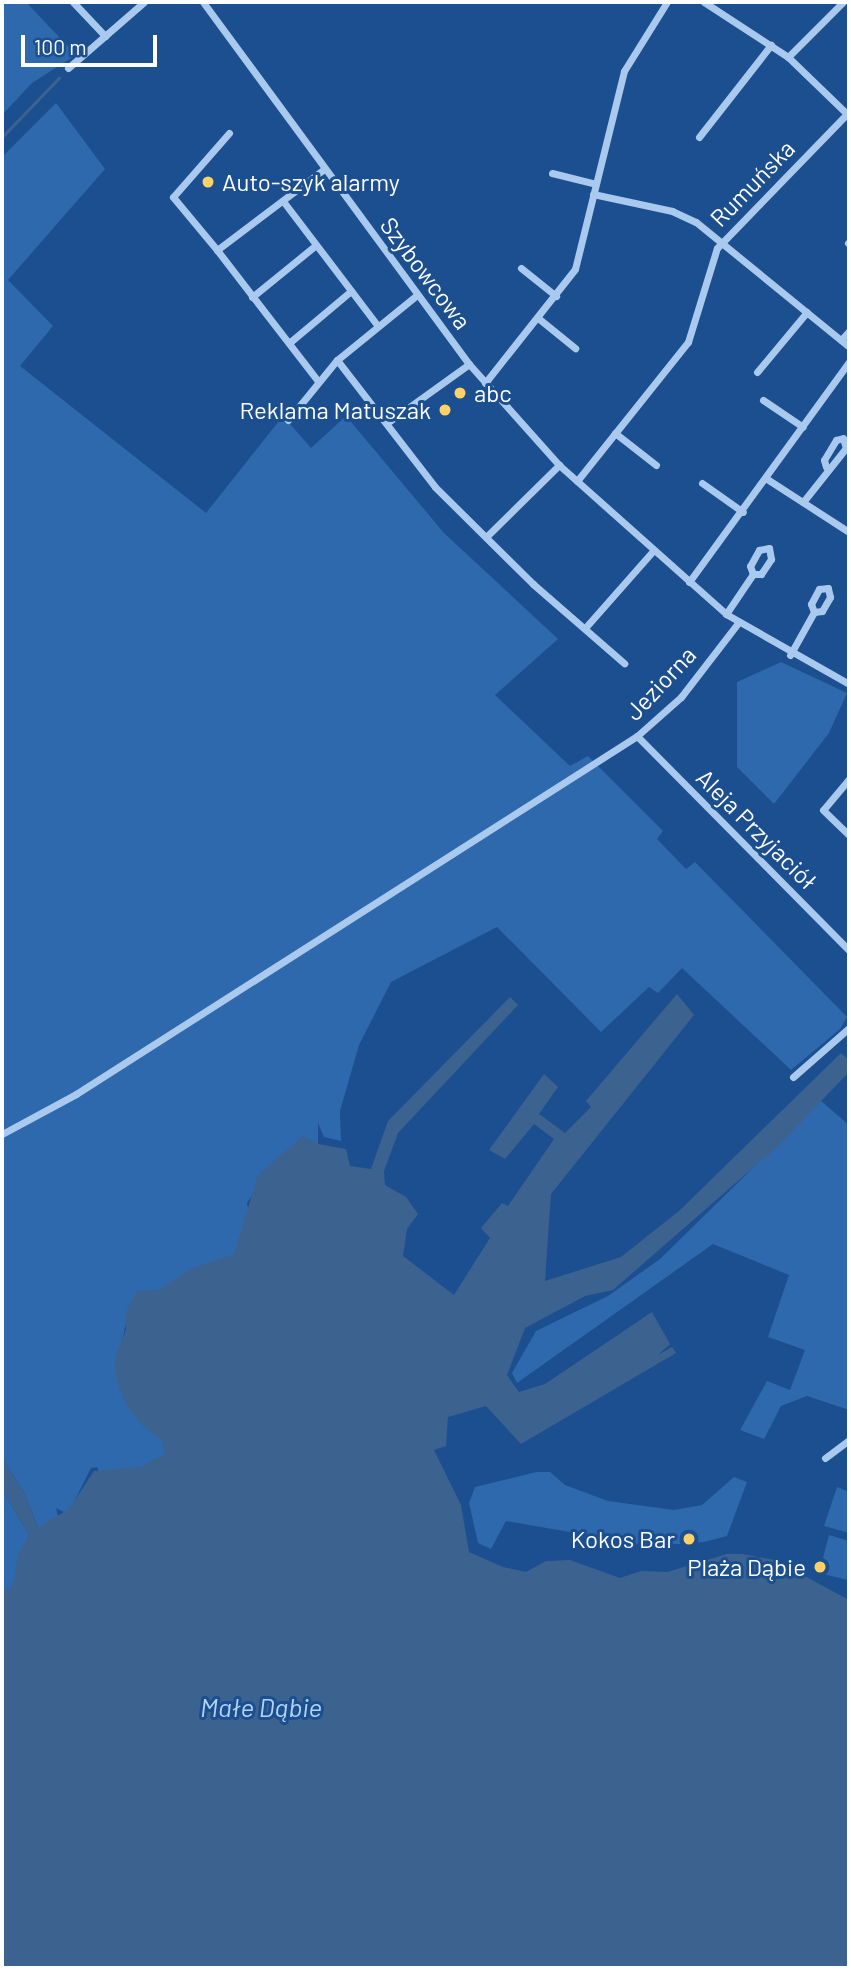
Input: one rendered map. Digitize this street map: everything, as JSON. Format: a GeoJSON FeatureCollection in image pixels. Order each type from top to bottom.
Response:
{"type":"FeatureCollection","features":[{"type":"Feature","properties":{"kind":"street"},"geometry":{"type":"LineString","coordinates":[[73,2],[105,36]]}},
{"type":"Feature","properties":{"kind":"street"},"geometry":{"type":"LineString","coordinates":[[68,68],[144,2]]}},
{"type":"Feature","properties":{"kind":"street","name":"Szybowcowa"},"geometry":{"type":"LineString","coordinates":[[203,2],[417,295],[485,383],[559,466],[726,614],[790,654],[849,684]]}},
{"type":"Feature","properties":{"kind":"street"},"geometry":{"type":"LineString","coordinates":[[485,383],[575,269],[624,71],[667,2]]}},
{"type":"Feature","properties":{"kind":"street"},"geometry":{"type":"LineString","coordinates":[[704,2],[788,57],[849,114]]}},
{"type":"Feature","properties":{"kind":"street"},"geometry":{"type":"LineString","coordinates":[[719,11],[725,2]]}},
{"type":"Feature","properties":{"kind":"street"},"geometry":{"type":"LineString","coordinates":[[788,57],[843,2]]}},
{"type":"Feature","properties":{"kind":"street"},"geometry":{"type":"LineString","coordinates":[[699,137],[771,45]]}},
{"type":"Feature","properties":{"kind":"street","name":"Rumuńska"},"geometry":{"type":"LineString","coordinates":[[577,481],[688,342],[721,242],[849,114]]}},
{"type":"Feature","properties":{"kind":"street"},"geometry":{"type":"LineString","coordinates":[[229,133],[173,197],[317,380]]}},
{"type":"Feature","properties":{"kind":"street"},"geometry":{"type":"LineString","coordinates":[[217,250],[324,169]]}},
{"type":"Feature","properties":{"kind":"street"},"geometry":{"type":"LineString","coordinates":[[552,173],[596,184]]}},
{"type":"Feature","properties":{"kind":"street"},"geometry":{"type":"LineString","coordinates":[[593,194],[672,211],[721,242],[849,347]]}},
{"type":"Feature","properties":{"kind":"street"},"geometry":{"type":"LineString","coordinates":[[283,201],[377,325]]}},
{"type":"Feature","properties":{"kind":"street"},"geometry":{"type":"LineString","coordinates":[[252,297],[316,245]]}},
{"type":"Feature","properties":{"kind":"street"},"geometry":{"type":"LineString","coordinates":[[521,268],[556,296]]}},
{"type":"Feature","properties":{"kind":"street"},"geometry":{"type":"LineString","coordinates":[[289,343],[351,291]]}},
{"type":"Feature","properties":{"kind":"street"},"geometry":{"type":"LineString","coordinates":[[288,420],[317,380],[337,360],[417,295]]}},
{"type":"Feature","properties":{"kind":"street"},"geometry":{"type":"LineString","coordinates":[[757,372],[807,312]]}},
{"type":"Feature","properties":{"kind":"street"},"geometry":{"type":"LineString","coordinates":[[538,318],[575,348]]}},
{"type":"Feature","properties":{"kind":"street"},"geometry":{"type":"LineString","coordinates":[[841,340],[849,331]]}},
{"type":"Feature","properties":{"kind":"street"},"geometry":{"type":"LineString","coordinates":[[337,360],[435,487],[624,663]]}},
{"type":"Feature","properties":{"kind":"street"},"geometry":{"type":"LineString","coordinates":[[689,582],[767,479],[849,362]]}},
{"type":"Feature","properties":{"kind":"street","name":"Szybowcowa"},"geometry":{"type":"LineString","coordinates":[[387,423],[470,364]]}},
{"type":"Feature","properties":{"kind":"street"},"geometry":{"type":"LineString","coordinates":[[763,400],[803,427]]}},
{"type":"Feature","properties":{"kind":"street"},"geometry":{"type":"LineString","coordinates":[[615,433],[656,465]]}},
{"type":"Feature","properties":{"kind":"street"},"geometry":{"type":"LineString","coordinates":[[486,537],[559,466]]}},
{"type":"Feature","properties":{"kind":"street"},"geometry":{"type":"LineString","coordinates":[[803,502],[826,467]]}},
{"type":"Feature","properties":{"kind":"street"},"geometry":{"type":"LineString","coordinates":[[767,479],[849,532]]}},
{"type":"Feature","properties":{"kind":"street"},"geometry":{"type":"LineString","coordinates":[[702,482],[743,512]]}},
{"type":"Feature","properties":{"kind":"street"},"geometry":{"type":"LineString","coordinates":[[585,628],[653,551]]}},
{"type":"Feature","properties":{"kind":"street"},"geometry":{"type":"LineString","coordinates":[[726,614],[753,574]]}},
{"type":"Feature","properties":{"kind":"street"},"geometry":{"type":"LineString","coordinates":[[790,654],[814,612]]}},
{"type":"Feature","properties":{"kind":"street","name":"Jeziorna"},"geometry":{"type":"LineString","coordinates":[[2,1135],[76,1094],[565,779],[637,736],[681,697],[738,623]]}},
{"type":"Feature","properties":{"kind":"street","name":"Aleja Przyjaciół"},"geometry":{"type":"LineString","coordinates":[[637,736],[849,950]]}},
{"type":"Feature","properties":{"kind":"street"},"geometry":{"type":"LineString","coordinates":[[849,779],[823,810],[849,835]]}},
{"type":"Feature","properties":{"kind":"street"},"geometry":{"type":"LineString","coordinates":[[793,1077],[849,1028]]}},
{"type":"Feature","properties":{"kind":"street"},"geometry":{"type":"LineString","coordinates":[[825,1458],[849,1440]]}},
{"type":"Feature","properties":{"kind":"shaded area"},"geometry":{"type":"Polygon","coordinates":[[[2,2],[26,2],[76,55],[32,83],[2,115],[2,2]]]}},
{"type":"Feature","properties":{"kind":"shaded area"},"geometry":{"type":"Polygon","coordinates":[[[56,103],[105,169],[8,280],[53,326],[20,366],[206,513],[283,416],[311,448],[346,416],[444,533],[558,639],[495,695],[570,766],[588,756],[663,831],[657,839],[686,869],[695,862],[847,1017],[840,1029],[791,1070],[682,968],[658,993],[649,987],[601,1032],[497,927],[391,982],[359,1045],[340,1111],[341,1141],[324,1137],[318,1123],[318,1144],[259,1185],[247,1203],[255,1244],[127,1319],[122,1341],[219,1462],[100,1475],[97,1467],[91,1468],[68,1514],[56,1508],[61,1530],[38,1527],[24,1493],[2,1458],[2,157],[56,103]]]}},
{"type":"Feature","properties":{"kind":"shaded area"},"geometry":{"type":"Polygon","coordinates":[[[781,662],[847,693],[829,733],[774,804],[737,767],[737,682],[781,662]]]}},
{"type":"Feature","properties":{"kind":"shaded area"},"geometry":{"type":"Polygon","coordinates":[[[821,1101],[849,1125],[849,1410],[807,1396],[781,1406],[764,1439],[740,1430],[767,1381],[790,1390],[805,1350],[768,1337],[789,1275],[713,1244],[517,1383],[512,1373],[536,1331],[608,1296],[660,1259],[821,1101]]]}},
{"type":"Feature","properties":{"kind":"shaded area"},"geometry":{"type":"Polygon","coordinates":[[[536,1472],[550,1472],[565,1485],[608,1501],[674,1510],[702,1505],[734,1477],[747,1482],[727,1536],[704,1542],[651,1546],[506,1521],[491,1549],[478,1543],[469,1503],[475,1487],[536,1472]]]}},
{"type":"Feature","properties":{"kind":"shaded area"},"geometry":{"type":"Polygon","coordinates":[[[837,1487],[849,1492],[849,1533],[824,1526],[837,1487]]]}},
{"type":"Feature","properties":{"kind":"shaded area"},"geometry":{"type":"Polygon","coordinates":[[[2,1490],[29,1535],[2,1625],[2,1490]]]}},
{"type":"Feature","properties":{"kind":"shaded area"},"geometry":{"type":"Polygon","coordinates":[[[829,1535],[849,1541],[848,1580],[819,1573],[829,1535]]]}},
{"type":"Feature","properties":{"kind":"water","name":"Małe Dąbie"},"geometry":{"type":"Polygon","coordinates":[[[677,994],[694,1015],[551,1194],[545,1281],[621,1257],[679,1211],[841,1053],[849,1060],[849,1072],[777,1147],[613,1290],[585,1296],[525,1328],[507,1375],[519,1392],[545,1384],[652,1312],[670,1344],[658,1355],[672,1347],[676,1353],[521,1444],[486,1406],[448,1417],[446,1446],[434,1450],[461,1505],[469,1552],[503,1567],[526,1572],[546,1561],[570,1560],[620,1578],[641,1571],[667,1572],[727,1554],[742,1554],[775,1560],[849,1600],[849,1968],[2,1968],[2,1588],[8,1591],[15,1578],[17,1556],[29,1535],[2,1490],[2,1458],[24,1493],[38,1527],[69,1509],[94,1471],[140,1467],[165,1454],[163,1442],[140,1423],[125,1403],[116,1377],[115,1358],[126,1329],[125,1314],[137,1291],[159,1290],[190,1269],[234,1254],[258,1175],[303,1136],[318,1144],[346,1149],[350,1166],[371,1169],[388,1121],[510,997],[518,1005],[398,1133],[384,1171],[385,1185],[406,1197],[418,1214],[407,1229],[403,1256],[454,1295],[490,1238],[481,1228],[502,1203],[508,1206],[554,1139],[534,1124],[505,1159],[489,1150],[544,1074],[558,1087],[539,1114],[565,1133],[591,1107],[586,1101],[677,994]]]}},
{"type":"Feature","properties":{"kind":"waterway"},"geometry":{"type":"LineString","coordinates":[[2,137],[59,78]]}},
{"type":"Feature","properties":{"kind":"place","name":"Auto-szyk alarmy"},"geometry":{"type":"Point","coordinates":[208,182]}},
{"type":"Feature","properties":{"kind":"place","name":"abc"},"geometry":{"type":"Point","coordinates":[460,393]}},
{"type":"Feature","properties":{"kind":"place","name":"Reklama Matuszak"},"geometry":{"type":"Point","coordinates":[445,410]}},
{"type":"Feature","properties":{"kind":"place","name":"Kokos Bar"},"geometry":{"type":"Point","coordinates":[689,1539]}},
{"type":"Feature","properties":{"kind":"place","name":"Plaża Dąbie"},"geometry":{"type":"Point","coordinates":[820,1567]}}]}
